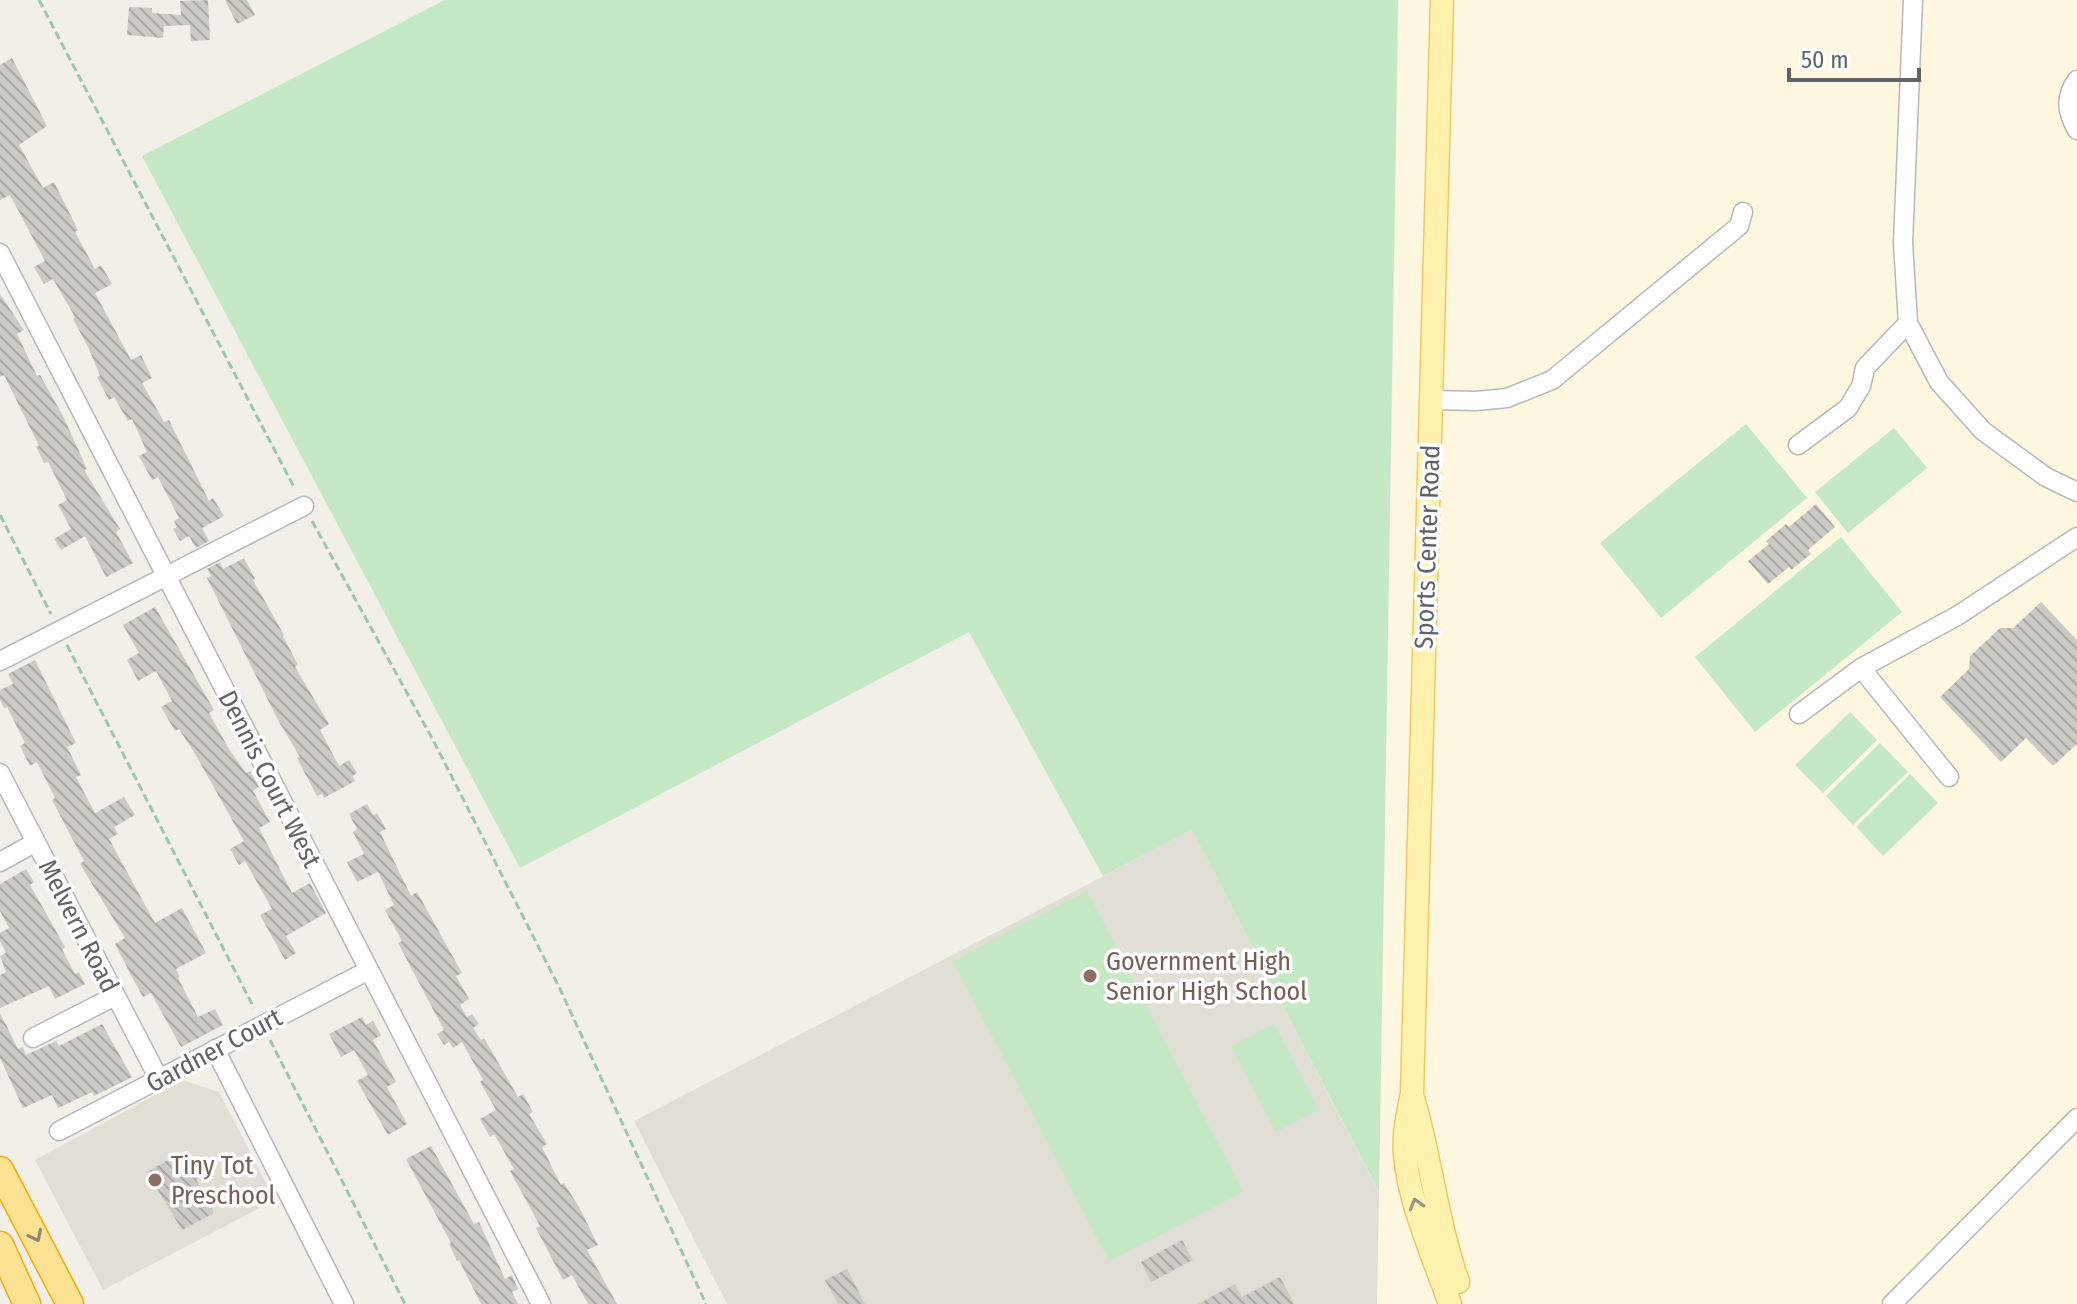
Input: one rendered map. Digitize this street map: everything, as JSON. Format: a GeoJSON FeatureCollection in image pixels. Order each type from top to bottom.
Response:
{"type":"FeatureCollection","features":[{"type":"Feature","properties":{"kind":"highway"},"geometry":{"type":"LineString","coordinates":[[0,1170],[70,1304]]}},
{"type":"Feature","properties":{"kind":"highway"},"geometry":{"type":"LineString","coordinates":[[0,1245],[27,1304]]}},
{"type":"Feature","properties":{"kind":"main road","name":"Sports Center Road"},"geometry":{"type":"LineString","coordinates":[[1442,0],[1412,1093],[1405,1126],[1405,1155],[1421,1221],[1450,1304]]}},
{"type":"Feature","properties":{"kind":"main road","name":"Sports Center Road"},"geometry":{"type":"LineString","coordinates":[[1412,1093],[1425,1137],[1442,1231],[1465,1304]]}},
{"type":"Feature","properties":{"kind":"street"},"geometry":{"type":"LineString","coordinates":[[1913,0],[1903,243],[1908,323],[1939,382],[1983,431],[2046,477],[2077,492]]}},
{"type":"Feature","properties":{"kind":"street"},"geometry":{"type":"LineString","coordinates":[[2077,80],[2067,100],[2077,130]]}},
{"type":"Feature","properties":{"kind":"street"},"geometry":{"type":"LineString","coordinates":[[1431,400],[1507,398],[1552,380],[1739,226],[1743,212]]}},
{"type":"Feature","properties":{"kind":"street","name":"Dennis Court West"},"geometry":{"type":"LineString","coordinates":[[0,253],[541,1304]]}},
{"type":"Feature","properties":{"kind":"street"},"geometry":{"type":"LineString","coordinates":[[1798,445],[1848,408],[1861,386],[1865,368],[1908,323]]}},
{"type":"Feature","properties":{"kind":"street"},"geometry":{"type":"LineString","coordinates":[[0,661],[304,506]]}},
{"type":"Feature","properties":{"kind":"street"},"geometry":{"type":"LineString","coordinates":[[1799,714],[1861,668],[1957,616],[2077,537]]}},
{"type":"Feature","properties":{"kind":"street"},"geometry":{"type":"LineString","coordinates":[[1861,668],[1949,777]]}},
{"type":"Feature","properties":{"kind":"street","name":"Melvern Road"},"geometry":{"type":"LineString","coordinates":[[0,773],[159,1079]]}},
{"type":"Feature","properties":{"kind":"street"},"geometry":{"type":"LineString","coordinates":[[0,862],[36,842]]}},
{"type":"Feature","properties":{"kind":"street","name":"Gardner Court"},"geometry":{"type":"LineString","coordinates":[[59,1131],[369,970]]}},
{"type":"Feature","properties":{"kind":"street"},"geometry":{"type":"LineString","coordinates":[[33,1038],[115,996]]}},
{"type":"Feature","properties":{"kind":"street"},"geometry":{"type":"LineString","coordinates":[[215,1049],[344,1304]]}},
{"type":"Feature","properties":{"kind":"street"},"geometry":{"type":"LineString","coordinates":[[1892,1304],[2077,1118]]}},
{"type":"Feature","properties":{"kind":"path"},"geometry":{"type":"LineString","coordinates":[[39,0],[304,506],[433,740],[553,975],[706,1304]]}},
{"type":"Feature","properties":{"kind":"path"},"geometry":{"type":"LineString","coordinates":[[0,515],[214,925],[405,1304]]}},
{"type":"Feature","properties":{"kind":"shaded area"},"geometry":{"type":"Polygon","coordinates":[[[1399,0],[2077,0],[2077,1304],[1377,1304],[1399,0]]]}},
{"type":"Feature","properties":{"kind":"shaded area","name":"Government High Senior High School"},"geometry":{"type":"Polygon","coordinates":[[[1192,830],[1379,1193],[1377,1304],[727,1304],[634,1121],[1192,830]]]}},
{"type":"Feature","properties":{"kind":"shaded area","name":"Tiny Tot Preschool"},"geometry":{"type":"Polygon","coordinates":[[[183,1080],[219,1092],[275,1200],[103,1290],[35,1160],[183,1080]]]}},
{"type":"Feature","properties":{"kind":"green space"},"geometry":{"type":"Polygon","coordinates":[[[445,0],[1398,0],[1379,1192],[1192,830],[1103,876],[969,632],[520,868],[142,156],[445,0]]]}},
{"type":"Feature","properties":{"kind":"green space"},"geometry":{"type":"Polygon","coordinates":[[[1746,424],[1807,498],[1661,618],[1600,543],[1746,424]]]}},
{"type":"Feature","properties":{"kind":"green space"},"geometry":{"type":"Polygon","coordinates":[[[1894,428],[1927,468],[1848,533],[1815,492],[1894,428]]]}},
{"type":"Feature","properties":{"kind":"green space"},"geometry":{"type":"Polygon","coordinates":[[[1841,537],[1902,612],[1755,732],[1695,657],[1841,537]]]}},
{"type":"Feature","properties":{"kind":"green space"},"geometry":{"type":"Polygon","coordinates":[[[1850,712],[1877,740],[1823,793],[1795,765],[1850,712]]]}},
{"type":"Feature","properties":{"kind":"green space"},"geometry":{"type":"Polygon","coordinates":[[[1880,743],[1908,772],[1853,825],[1826,796],[1880,743]]]}},
{"type":"Feature","properties":{"kind":"green space"},"geometry":{"type":"Polygon","coordinates":[[[1910,774],[1938,803],[1883,856],[1856,827],[1910,774]]]}},
{"type":"Feature","properties":{"kind":"green space"},"geometry":{"type":"Polygon","coordinates":[[[1087,891],[1243,1192],[1109,1261],[953,961],[1087,891]]]}},
{"type":"Feature","properties":{"kind":"green space"},"geometry":{"type":"Polygon","coordinates":[[[1274,1024],[1319,1110],[1276,1132],[1231,1046],[1274,1024]]]}},
{"type":"Feature","properties":{"kind":"building"},"geometry":{"type":"Polygon","coordinates":[[[208,0],[210,40],[191,41],[190,25],[164,26],[163,38],[127,35],[129,7],[152,8],[152,13],[181,15],[180,1],[208,0]]]}},
{"type":"Feature","properties":{"kind":"building"},"geometry":{"type":"Polygon","coordinates":[[[225,0],[247,0],[255,15],[237,24],[225,0]]]}},
{"type":"Feature","properties":{"kind":"building"},"geometry":{"type":"Polygon","coordinates":[[[12,58],[47,126],[19,145],[43,188],[54,182],[95,269],[101,265],[112,284],[95,293],[131,360],[141,355],[152,378],[142,383],[164,422],[169,420],[209,501],[213,498],[224,516],[202,528],[209,541],[196,548],[189,536],[180,541],[173,529],[177,527],[174,521],[179,518],[158,477],[152,480],[139,456],[147,452],[132,419],[128,421],[114,397],[109,400],[97,377],[100,376],[73,319],[75,317],[53,279],[44,284],[34,267],[45,261],[10,195],[0,200],[0,65],[12,58]]]}},
{"type":"Feature","properties":{"kind":"building"},"geometry":{"type":"Polygon","coordinates":[[[0,294],[24,330],[17,334],[37,376],[40,375],[63,416],[87,469],[84,470],[120,529],[116,532],[133,563],[106,577],[85,536],[61,550],[54,539],[71,529],[58,505],[67,500],[48,462],[44,463],[36,447],[39,446],[4,375],[0,377],[0,294]]]}},
{"type":"Feature","properties":{"kind":"building"},"geometry":{"type":"Polygon","coordinates":[[[1816,504],[1835,527],[1808,550],[1811,554],[1768,584],[1748,561],[1769,544],[1766,541],[1786,524],[1789,527],[1816,504]]]}},
{"type":"Feature","properties":{"kind":"building"},"geometry":{"type":"Polygon","coordinates":[[[244,558],[284,635],[298,665],[295,667],[329,724],[320,730],[339,766],[349,760],[357,773],[352,776],[355,781],[324,798],[322,794],[317,796],[207,578],[211,576],[207,569],[220,562],[223,569],[244,558]]]}},
{"type":"Feature","properties":{"kind":"building"},"geometry":{"type":"Polygon","coordinates":[[[2041,602],[2077,640],[2077,744],[2053,766],[2026,738],[2001,762],[1940,697],[1969,669],[1970,656],[2000,628],[2013,628],[2041,602]]]}},
{"type":"Feature","properties":{"kind":"building"},"geometry":{"type":"Polygon","coordinates":[[[155,607],[214,710],[209,713],[229,749],[246,773],[250,771],[259,787],[253,791],[270,822],[259,828],[292,893],[310,883],[326,913],[286,936],[296,953],[285,960],[260,915],[272,909],[245,861],[239,865],[230,849],[244,841],[194,752],[179,729],[175,731],[161,707],[172,701],[156,671],[138,681],[127,660],[139,653],[123,625],[155,607]]]}},
{"type":"Feature","properties":{"kind":"building"},"geometry":{"type":"Polygon","coordinates":[[[35,660],[76,743],[67,747],[81,775],[76,777],[95,813],[124,797],[135,815],[114,827],[118,834],[109,839],[155,923],[182,908],[206,953],[176,969],[178,978],[198,1017],[215,1009],[223,1025],[181,1047],[151,993],[143,997],[133,979],[115,944],[125,938],[80,864],[84,861],[52,800],[55,798],[37,762],[30,766],[20,746],[25,743],[7,707],[4,708],[0,700],[0,690],[13,684],[8,674],[35,660]]]}},
{"type":"Feature","properties":{"kind":"building"},"geometry":{"type":"Polygon","coordinates":[[[367,804],[373,815],[377,813],[386,829],[380,832],[411,896],[417,892],[462,973],[456,976],[469,999],[460,1005],[467,1017],[472,1014],[479,1024],[473,1028],[481,1040],[484,1038],[518,1097],[523,1094],[533,1112],[529,1114],[547,1144],[542,1147],[598,1245],[587,1250],[617,1304],[588,1304],[572,1275],[563,1280],[536,1228],[540,1226],[510,1171],[514,1169],[494,1134],[490,1137],[480,1119],[496,1110],[480,1082],[483,1080],[462,1042],[453,1048],[449,1042],[444,1045],[437,1034],[444,1030],[398,943],[402,941],[385,910],[394,905],[378,872],[357,882],[347,862],[364,854],[353,832],[357,829],[349,814],[367,804]]]}},
{"type":"Feature","properties":{"kind":"building"},"geometry":{"type":"Polygon","coordinates":[[[26,869],[34,882],[30,885],[65,947],[62,949],[75,974],[79,972],[85,984],[55,999],[49,986],[0,1008],[0,975],[6,972],[0,956],[6,953],[0,933],[9,928],[0,911],[0,884],[26,869]]]}},
{"type":"Feature","properties":{"kind":"building"},"geometry":{"type":"Polygon","coordinates":[[[0,1013],[18,1049],[23,1047],[26,1055],[56,1041],[59,1046],[102,1024],[132,1077],[94,1096],[92,1092],[58,1108],[52,1095],[23,1108],[0,1058],[0,1013]]]}},
{"type":"Feature","properties":{"kind":"building"},"geometry":{"type":"Polygon","coordinates":[[[362,1017],[366,1025],[373,1021],[381,1035],[373,1040],[396,1082],[387,1087],[407,1124],[388,1135],[357,1081],[368,1075],[354,1050],[341,1057],[329,1034],[362,1017]]]}},
{"type":"Feature","properties":{"kind":"building"},"geometry":{"type":"Polygon","coordinates":[[[431,1146],[474,1224],[479,1222],[505,1279],[512,1275],[518,1289],[512,1292],[518,1304],[481,1304],[457,1261],[451,1243],[406,1159],[431,1146]]]}},
{"type":"Feature","properties":{"kind":"building"},"geometry":{"type":"Polygon","coordinates":[[[182,1152],[188,1163],[202,1156],[211,1171],[196,1179],[214,1213],[182,1230],[147,1172],[182,1152]]]}},
{"type":"Feature","properties":{"kind":"building"},"geometry":{"type":"Polygon","coordinates":[[[1182,1240],[1193,1260],[1151,1282],[1141,1262],[1182,1240]]]}},
{"type":"Feature","properties":{"kind":"building"},"geometry":{"type":"Polygon","coordinates":[[[847,1269],[865,1304],[838,1304],[825,1280],[847,1269]]]}},
{"type":"Feature","properties":{"kind":"building"},"geometry":{"type":"Polygon","coordinates":[[[1280,1277],[1294,1304],[1198,1304],[1235,1284],[1242,1297],[1280,1277]]]}},
{"type":"Feature","properties":{"kind":"place","name":"Government High Senior High School"},"geometry":{"type":"Point","coordinates":[1090,976]}},
{"type":"Feature","properties":{"kind":"place","name":"Tiny Tot Preschool"},"geometry":{"type":"Point","coordinates":[155,1180]}}]}
